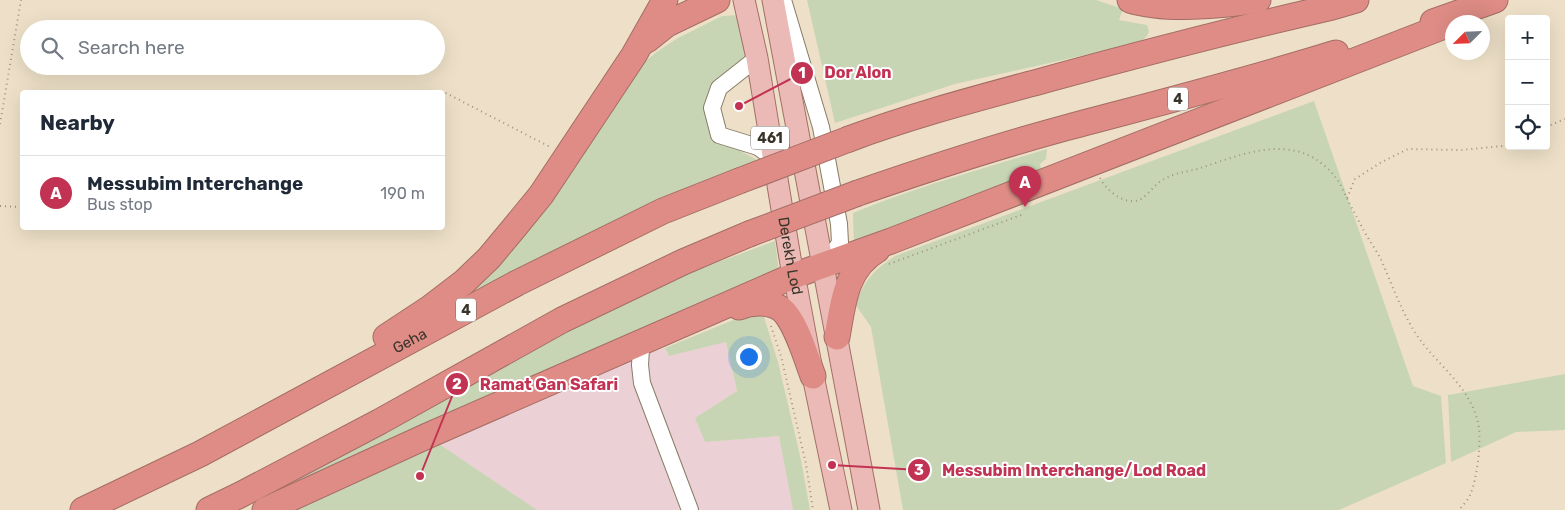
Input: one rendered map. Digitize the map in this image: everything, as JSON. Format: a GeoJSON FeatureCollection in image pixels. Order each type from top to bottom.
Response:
{"type":"FeatureCollection","features":[{"type":"Feature","properties":{"kind":"highway"},"geometry":{"type":"LineString","coordinates":[[200,454],[380,342],[464,282],[489,258],[541,196],[634,55],[665,0]]}},
{"type":"Feature","properties":{"kind":"highway"},"geometry":{"type":"LineString","coordinates":[[634,55],[647,40],[667,24],[717,0]]}},
{"type":"Feature","properties":{"kind":"highway"},"geometry":{"type":"LineString","coordinates":[[1130,0],[1160,6],[1236,3],[1258,0]]}},
{"type":"Feature","properties":{"kind":"highway","name":"Geha"},"geometry":{"type":"LineString","coordinates":[[83,510],[200,454],[517,283],[663,211],[878,128],[964,102],[1188,42],[1356,0]]}},
{"type":"Feature","properties":{"kind":"highway","name":"4"},"geometry":{"type":"LineString","coordinates":[[209,510],[378,422],[562,320],[683,262],[749,234],[858,193],[991,149],[1315,60],[1495,0]]}},
{"type":"Feature","properties":{"kind":"highway"},"geometry":{"type":"LineString","coordinates":[[1474,15],[1512,0]]}},
{"type":"Feature","properties":{"kind":"highway"},"geometry":{"type":"LineString","coordinates":[[266,510],[427,436],[793,276],[1093,164],[1445,27]]}},
{"type":"Feature","properties":{"kind":"highway"},"geometry":{"type":"LineString","coordinates":[[837,337],[845,291],[852,274],[870,254],[891,241]]}},
{"type":"Feature","properties":{"kind":"highway"},"geometry":{"type":"LineString","coordinates":[[581,369],[641,349],[743,305],[759,303],[773,305],[782,310],[794,328],[813,376]]}},
{"type":"Feature","properties":{"kind":"main road","name":"Derekh Lod"},"geometry":{"type":"LineString","coordinates":[[744,0],[757,58],[793,276],[840,506]]}},
{"type":"Feature","properties":{"kind":"main road","name":"Derekh Lod"},"geometry":{"type":"LineString","coordinates":[[773,0],[869,510]]}},
{"type":"Feature","properties":{"kind":"lane"},"geometry":{"type":"LineString","coordinates":[[783,0],[821,127],[839,224],[840,243],[824,265]]}},
{"type":"Feature","properties":{"kind":"lane"},"geometry":{"type":"LineString","coordinates":[[757,58],[719,88],[712,108],[720,134],[758,147],[773,158]]}},
{"type":"Feature","properties":{"kind":"lane"},"geometry":{"type":"LineString","coordinates":[[641,349],[642,383],[690,510]]}},
{"type":"Feature","properties":{"kind":"path"},"geometry":{"type":"LineString","coordinates":[[0,124],[21,0]]}},
{"type":"Feature","properties":{"kind":"path"},"geometry":{"type":"LineString","coordinates":[[445,93],[547,144],[566,157]]}},
{"type":"Feature","properties":{"kind":"path"},"geometry":{"type":"LineString","coordinates":[[1550,125],[1565,119]]}},
{"type":"Feature","properties":{"kind":"path"},"geometry":{"type":"LineString","coordinates":[[1347,198],[1355,179],[1380,163],[1408,149],[1461,150],[1505,145]]}},
{"type":"Feature","properties":{"kind":"path"},"geometry":{"type":"LineString","coordinates":[[1093,164],[1102,181],[1118,197],[1128,201],[1137,201],[1144,199],[1158,183],[1178,172],[1193,170],[1236,156],[1264,150],[1303,153],[1320,162],[1336,178],[1365,233],[1382,260],[1408,321],[1421,341],[1455,378],[1472,405],[1479,428],[1478,463],[1470,494],[1459,510]]}},
{"type":"Feature","properties":{"kind":"path"},"geometry":{"type":"LineString","coordinates":[[0,206],[20,207]]}},
{"type":"Feature","properties":{"kind":"path"},"geometry":{"type":"LineString","coordinates":[[882,267],[1024,214]]}},
{"type":"Feature","properties":{"kind":"shaded area"},"geometry":{"type":"Polygon","coordinates":[[[726,342],[737,391],[695,418],[705,442],[779,436],[793,510],[536,510],[436,442],[596,371],[665,348],[669,356],[726,342]]]}},
{"type":"Feature","properties":{"kind":"green space"},"geometry":{"type":"Polygon","coordinates":[[[807,0],[1096,0],[1123,9],[1119,20],[1147,25],[1149,32],[1139,43],[955,84],[835,123],[807,0]]]}},
{"type":"Feature","properties":{"kind":"green space"},"geometry":{"type":"Polygon","coordinates":[[[740,15],[748,54],[717,83],[704,103],[712,142],[733,147],[759,161],[415,326],[634,70],[678,38],[722,16],[740,15]]]}},
{"type":"Feature","properties":{"kind":"green space"},"geometry":{"type":"Polygon","coordinates":[[[1314,101],[1413,386],[1441,396],[1446,463],[1339,510],[903,510],[871,327],[855,304],[863,287],[875,271],[895,256],[1314,101]]]}},
{"type":"Feature","properties":{"kind":"green space"},"geometry":{"type":"Polygon","coordinates":[[[1047,149],[1046,159],[1040,164],[1042,172],[854,247],[853,213],[925,187],[1047,149]]]}},
{"type":"Feature","properties":{"kind":"green space"},"geometry":{"type":"Polygon","coordinates":[[[775,241],[779,271],[703,301],[235,510],[649,288],[775,241]]]}},
{"type":"Feature","properties":{"kind":"green space"},"geometry":{"type":"Polygon","coordinates":[[[758,315],[764,317],[778,362],[801,460],[810,510],[793,510],[779,436],[705,442],[695,418],[737,391],[726,342],[669,356],[665,348],[743,316],[758,315]]]}},
{"type":"Feature","properties":{"kind":"green space"},"geometry":{"type":"Polygon","coordinates":[[[1565,374],[1565,430],[1516,432],[1451,462],[1448,395],[1565,374]]]}},
{"type":"Feature","properties":{"kind":"green space"},"geometry":{"type":"Polygon","coordinates":[[[436,442],[537,510],[270,510],[436,442]]]}},
{"type":"Feature","properties":{"kind":"place","name":"Dor Alon"},"geometry":{"type":"Point","coordinates":[739,106]}},
{"type":"Feature","properties":{"kind":"place","name":"Messubim Interchange"},"geometry":{"type":"Point","coordinates":[1025,207]}},
{"type":"Feature","properties":{"kind":"place","name":"Messubim Interchange/Lod Road"},"geometry":{"type":"Point","coordinates":[832,465]}},
{"type":"Feature","properties":{"kind":"place","name":"Ramat Gan Safari"},"geometry":{"type":"Point","coordinates":[420,476]}}]}
